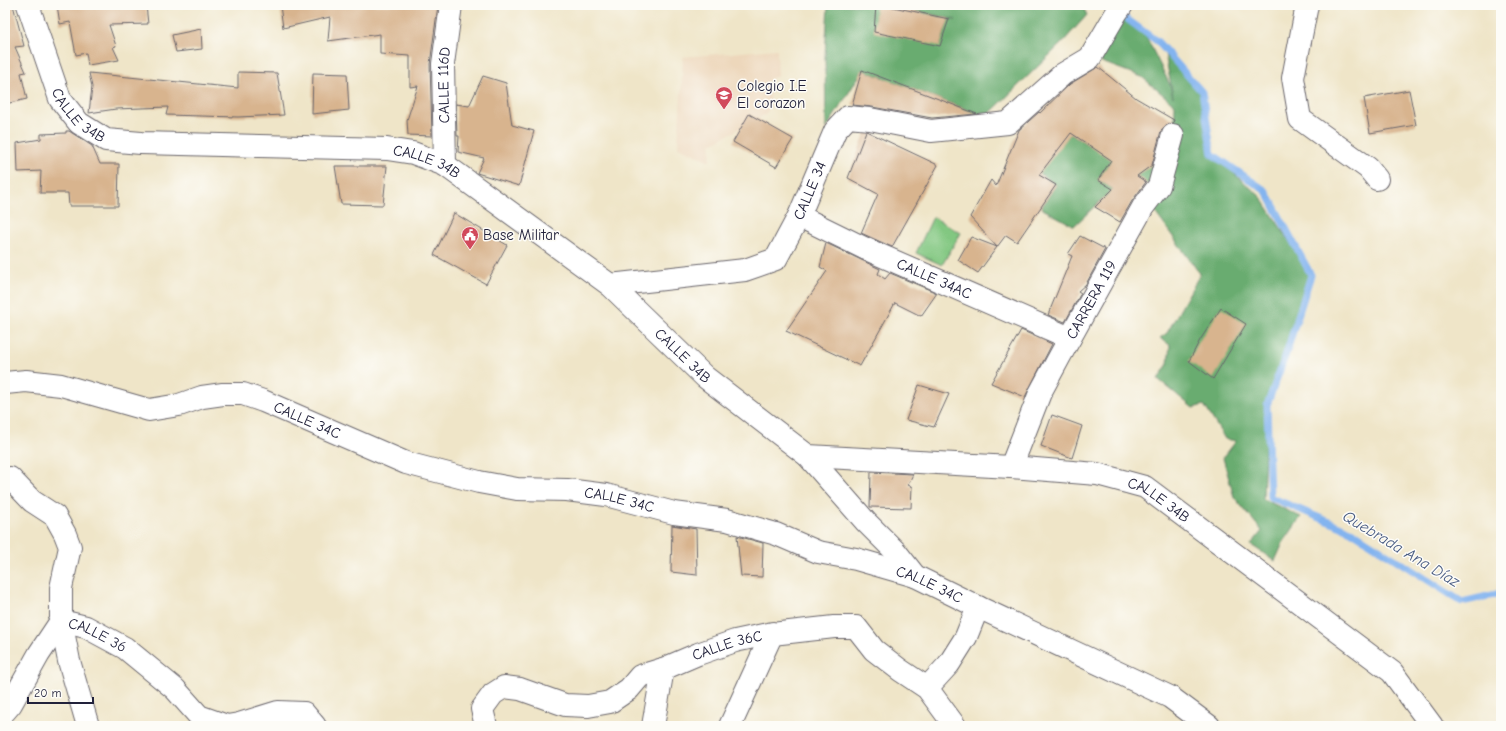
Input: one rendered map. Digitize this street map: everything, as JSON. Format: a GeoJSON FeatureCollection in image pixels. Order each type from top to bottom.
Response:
{"type":"FeatureCollection","features":[{"type":"Feature","properties":{"kind":"street","name":"CALLE 34B"},"geometry":{"type":"LineString","coordinates":[[28,5],[60,100],[79,123],[106,140],[141,143],[387,149],[413,153],[444,165],[610,285],[704,377],[808,456],[866,522],[896,552],[915,576]]}},
{"type":"Feature","properties":{"kind":"street","name":"CALLE 116D"},"geometry":{"type":"LineString","coordinates":[[444,165],[443,64],[451,5]]}},
{"type":"Feature","properties":{"kind":"street","name":"CALLE 34"},"geometry":{"type":"LineString","coordinates":[[610,285],[745,270],[776,259],[799,216],[835,131],[848,117],[870,119],[931,131],[1008,123],[1063,74],[1090,58],[1122,5]]}},
{"type":"Feature","properties":{"kind":"street"},"geometry":{"type":"LineString","coordinates":[[1307,5],[1293,78],[1300,119],[1368,168],[1378,179]]}},
{"type":"Feature","properties":{"kind":"street","name":"CARRERA 119"},"geometry":{"type":"LineString","coordinates":[[1011,467],[1040,393],[1143,207],[1160,186],[1173,135]]}},
{"type":"Feature","properties":{"kind":"street","name":"CALLE 34AC"},"geometry":{"type":"LineString","coordinates":[[799,216],[864,248],[1070,338]]}},
{"type":"Feature","properties":{"kind":"street","name":"CALLE 34C"},"geometry":{"type":"LineString","coordinates":[[5,383],[26,381],[61,385],[149,410],[179,405],[202,397],[243,394],[263,401],[406,463],[494,485],[517,489],[566,490],[606,496],[674,513],[726,520],[776,534],[818,552],[856,559],[915,576],[1170,697],[1209,726]]}},
{"type":"Feature","properties":{"kind":"street","name":"CALLE 34B"},"geometry":{"type":"LineString","coordinates":[[808,456],[1011,467],[1098,474],[1145,487],[1392,672],[1432,726]]}},
{"type":"Feature","properties":{"kind":"street","name":"CALLE 36"},"geometry":{"type":"LineString","coordinates":[[10,478],[32,501],[55,516],[70,547],[61,588],[61,621],[86,627],[125,648],[175,689],[199,716],[233,726],[278,712],[304,713],[315,726]]}},
{"type":"Feature","properties":{"kind":"street"},"geometry":{"type":"LineString","coordinates":[[927,688],[949,664],[966,637],[978,607]]}},
{"type":"Feature","properties":{"kind":"street"},"geometry":{"type":"LineString","coordinates":[[5,711],[11,704],[39,654],[61,621]]}},
{"type":"Feature","properties":{"kind":"street"},"geometry":{"type":"LineString","coordinates":[[61,621],[69,660],[88,726]]}},
{"type":"Feature","properties":{"kind":"street","name":"CALLE 36C"},"geometry":{"type":"LineString","coordinates":[[484,718],[493,694],[504,686],[520,689],[565,705],[588,706],[610,702],[629,689],[640,676],[663,670],[698,654],[728,644],[773,633],[772,634],[834,627],[856,627],[874,650],[927,688],[955,726]]}},
{"type":"Feature","properties":{"kind":"street"},"geometry":{"type":"LineString","coordinates":[[730,726],[772,634]]}},
{"type":"Feature","properties":{"kind":"street"},"geometry":{"type":"LineString","coordinates":[[653,726],[663,670]]}},
{"type":"Feature","properties":{"kind":"shaded area","name":"Colegio I.E El corazon"},"geometry":{"type":"Polygon","coordinates":[[[777,49],[778,76],[768,80],[771,105],[765,115],[711,144],[710,161],[678,147],[683,57],[777,49]]]}},
{"type":"Feature","properties":{"kind":"green space"},"geometry":{"type":"Polygon","coordinates":[[[828,5],[876,5],[940,45],[949,19],[956,20],[888,5],[1082,5],[1087,15],[1062,43],[986,117],[863,70],[826,129],[825,56],[828,5]]]}},
{"type":"Feature","properties":{"kind":"green space"},"geometry":{"type":"Polygon","coordinates":[[[1117,12],[1144,32],[1170,85],[1173,97],[1164,48],[1202,92],[1212,154],[1261,197],[1311,275],[1285,357],[1267,405],[1263,499],[1301,517],[1283,543],[1275,561],[1251,545],[1262,531],[1234,497],[1223,458],[1236,441],[1225,439],[1204,405],[1193,408],[1158,379],[1168,364],[1170,345],[1160,338],[1167,333],[1200,274],[1152,208],[1174,135],[1175,105],[1142,77],[1091,58],[1117,12]]]}},
{"type":"Feature","properties":{"kind":"green space"},"geometry":{"type":"Polygon","coordinates":[[[1095,125],[1152,165],[1162,158],[1151,186],[1111,160],[1098,180],[1113,189],[1074,226],[1041,208],[1056,185],[1038,172],[1071,133],[1088,145],[1095,125]]]}},
{"type":"Feature","properties":{"kind":"green space"},"geometry":{"type":"Polygon","coordinates":[[[933,217],[961,233],[942,265],[916,253],[933,217]]]}},
{"type":"Feature","properties":{"kind":"building"},"geometry":{"type":"Polygon","coordinates":[[[5,5],[13,5],[24,46],[15,47],[26,72],[21,73],[27,99],[5,104],[5,5]]]}},
{"type":"Feature","properties":{"kind":"building"},"geometry":{"type":"Polygon","coordinates":[[[57,5],[146,5],[148,24],[109,25],[116,46],[113,47],[119,60],[88,65],[86,53],[76,55],[70,22],[60,24],[57,5]]]}},
{"type":"Feature","properties":{"kind":"building"},"geometry":{"type":"Polygon","coordinates":[[[280,5],[438,5],[430,64],[432,136],[408,135],[407,120],[418,86],[410,87],[410,56],[380,54],[380,34],[328,41],[330,17],[283,28],[280,5]]]}},
{"type":"Feature","properties":{"kind":"building"},"geometry":{"type":"Polygon","coordinates":[[[876,5],[884,5],[949,19],[940,46],[874,32],[876,5]]]}},
{"type":"Feature","properties":{"kind":"building"},"geometry":{"type":"Polygon","coordinates":[[[201,29],[202,49],[176,52],[172,35],[201,29]]]}},
{"type":"Feature","properties":{"kind":"building"},"geometry":{"type":"Polygon","coordinates":[[[1098,67],[1136,98],[1174,120],[1173,123],[1165,126],[1161,131],[1152,165],[1137,176],[1146,182],[1132,201],[1120,222],[1095,207],[1113,189],[1098,180],[1111,160],[1071,133],[1039,175],[1056,185],[1017,242],[1006,235],[997,247],[970,217],[991,180],[996,186],[1019,130],[1039,112],[1040,113],[1070,84],[1098,67]]]}},
{"type":"Feature","properties":{"kind":"building"},"geometry":{"type":"Polygon","coordinates":[[[862,70],[977,114],[932,118],[872,107],[852,105],[862,70]]]}},
{"type":"Feature","properties":{"kind":"building"},"geometry":{"type":"Polygon","coordinates":[[[238,72],[277,73],[284,115],[238,117],[166,115],[168,107],[116,109],[89,113],[92,87],[89,73],[238,88],[238,72]]]}},
{"type":"Feature","properties":{"kind":"building"},"geometry":{"type":"Polygon","coordinates":[[[313,73],[347,74],[349,110],[312,114],[313,73]]]}},
{"type":"Feature","properties":{"kind":"building"},"geometry":{"type":"Polygon","coordinates":[[[483,76],[506,83],[512,125],[534,131],[519,186],[477,173],[484,158],[458,152],[459,136],[457,136],[456,104],[469,106],[483,76]]]}},
{"type":"Feature","properties":{"kind":"building"},"geometry":{"type":"Polygon","coordinates":[[[1409,90],[1416,125],[1370,133],[1364,98],[1409,90]]]}},
{"type":"Feature","properties":{"kind":"building"},"geometry":{"type":"Polygon","coordinates":[[[749,114],[793,139],[776,167],[733,142],[749,114]]]}},
{"type":"Feature","properties":{"kind":"building"},"geometry":{"type":"Polygon","coordinates":[[[66,131],[69,131],[92,146],[100,164],[119,164],[118,206],[69,206],[68,193],[40,193],[41,171],[18,172],[17,143],[41,139],[41,134],[66,133],[66,131]]]}},
{"type":"Feature","properties":{"kind":"building"},"geometry":{"type":"Polygon","coordinates":[[[866,131],[938,165],[892,247],[861,233],[878,194],[848,178],[866,131]]]}},
{"type":"Feature","properties":{"kind":"building"},"geometry":{"type":"Polygon","coordinates":[[[335,166],[387,166],[383,205],[341,204],[335,166]]]}},
{"type":"Feature","properties":{"kind":"building","name":"Base Militar"},"geometry":{"type":"Polygon","coordinates":[[[454,213],[507,245],[486,284],[434,255],[454,213]]]}},
{"type":"Feature","properties":{"kind":"building"},"geometry":{"type":"Polygon","coordinates":[[[1080,236],[1105,249],[1086,284],[1078,291],[1081,293],[1065,322],[1048,315],[1072,256],[1068,254],[1080,236]]]}},
{"type":"Feature","properties":{"kind":"building"},"geometry":{"type":"Polygon","coordinates":[[[971,237],[997,247],[978,273],[958,260],[971,237]]]}},
{"type":"Feature","properties":{"kind":"building"},"geometry":{"type":"Polygon","coordinates":[[[826,243],[880,269],[878,274],[885,279],[890,273],[937,293],[921,316],[895,303],[860,366],[786,331],[827,271],[820,267],[826,243]]]}},
{"type":"Feature","properties":{"kind":"building"},"geometry":{"type":"Polygon","coordinates":[[[1221,308],[1246,324],[1213,379],[1189,361],[1200,340],[1221,308]]]}},
{"type":"Feature","properties":{"kind":"building"},"geometry":{"type":"Polygon","coordinates":[[[1021,330],[1052,344],[1025,397],[991,383],[1021,330]]]}},
{"type":"Feature","properties":{"kind":"building"},"geometry":{"type":"Polygon","coordinates":[[[919,385],[949,394],[934,427],[906,420],[919,385]]]}},
{"type":"Feature","properties":{"kind":"building"},"geometry":{"type":"Polygon","coordinates":[[[1052,415],[1082,426],[1072,458],[1041,446],[1052,415]]]}},
{"type":"Feature","properties":{"kind":"building"},"geometry":{"type":"Polygon","coordinates":[[[871,472],[913,474],[908,485],[912,487],[911,508],[870,507],[871,472]]]}},
{"type":"Feature","properties":{"kind":"building"},"geometry":{"type":"Polygon","coordinates":[[[672,525],[696,529],[697,575],[671,572],[672,525]]]}},
{"type":"Feature","properties":{"kind":"building"},"geometry":{"type":"Polygon","coordinates":[[[737,536],[763,543],[762,577],[741,576],[737,536]]]}},
{"type":"Feature","properties":{"kind":"waterway","name":"Quebrada Ana Díaz"},"geometry":{"type":"LineString","coordinates":[[1108,5],[1158,42],[1202,92],[1212,154],[1266,191],[1311,275],[1285,357],[1267,405],[1270,497],[1351,531],[1462,602],[1501,593]]}},
{"type":"Feature","properties":{"kind":"place","name":"Colegio I.E El corazon"},"geometry":{"type":"Point","coordinates":[724,110]}},
{"type":"Feature","properties":{"kind":"place","name":"Base Militar"},"geometry":{"type":"Point","coordinates":[470,250]}}]}
